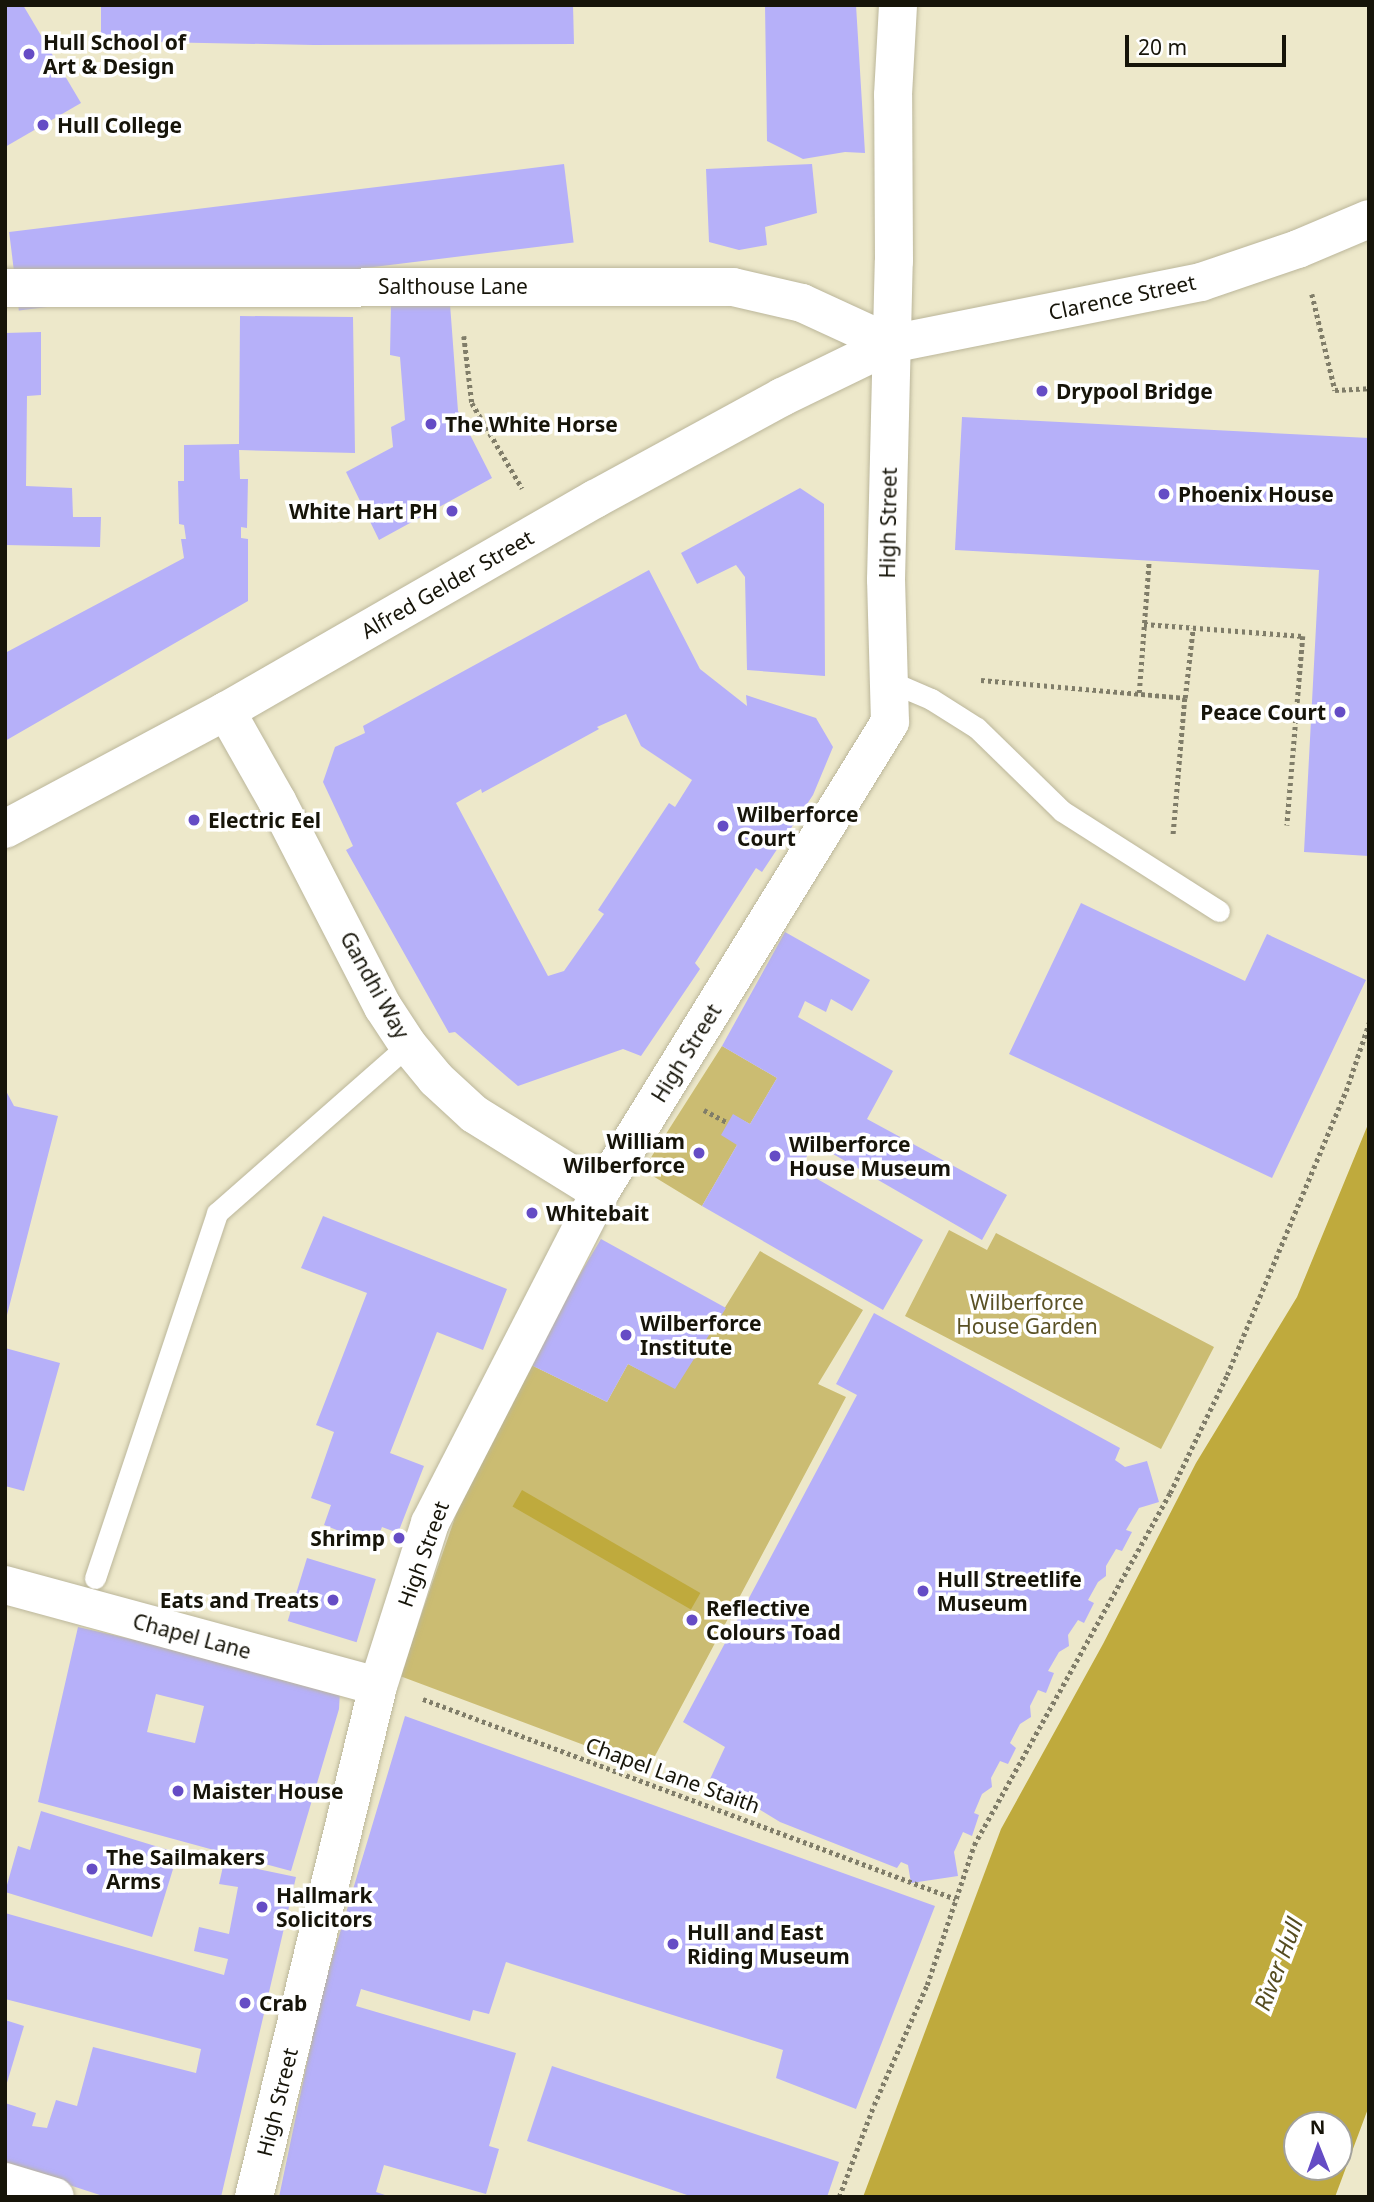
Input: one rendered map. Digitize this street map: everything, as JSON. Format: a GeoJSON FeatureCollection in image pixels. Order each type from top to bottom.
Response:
{"type":"FeatureCollection","features":[{"type":"Feature","properties":{"kind":"street","name":"High Street"},"geometry":{"type":"LineString","coordinates":[[254,2197],[378,1686],[430,1523],[600,1192],[890,722],[887,580],[893,95],[898,5]]}},
{"type":"Feature","properties":{"kind":"street","name":"Clarence Street"},"geometry":{"type":"LineString","coordinates":[[891,344],[1201,282],[1358,224]]}},
{"type":"Feature","properties":{"kind":"street","name":"Salthouse Lane"},"geometry":{"type":"LineString","coordinates":[[5,288],[733,287],[802,303],[891,344]]}},
{"type":"Feature","properties":{"kind":"street","name":"Alfred Gelder Street"},"geometry":{"type":"LineString","coordinates":[[5,829],[226,711],[545,527],[782,397],[891,344]]}},
{"type":"Feature","properties":{"kind":"street","name":"Gandhi Way"},"geometry":{"type":"LineString","coordinates":[[226,711],[277,801],[383,1007],[408,1045],[436,1079],[474,1114],[600,1192]]}},
{"type":"Feature","properties":{"kind":"street","name":"Chapel Lane"},"geometry":{"type":"LineString","coordinates":[[5,1585],[378,1686]]}},
{"type":"Feature","properties":{"kind":"street"},"geometry":{"type":"LineString","coordinates":[[5,2182],[55,2197]]}},
{"type":"Feature","properties":{"kind":"lane"},"geometry":{"type":"LineString","coordinates":[[889,681],[931,699],[977,728],[1062,811],[1170,877],[1219,911]]}},
{"type":"Feature","properties":{"kind":"lane"},"geometry":{"type":"LineString","coordinates":[[95,1578],[217,1213],[408,1045]]}},
{"type":"Feature","properties":{"kind":"path"},"geometry":{"type":"LineString","coordinates":[[1298,248],[1309,280],[1335,390],[1369,388]]}},
{"type":"Feature","properties":{"kind":"path"},"geometry":{"type":"LineString","coordinates":[[466,286],[463,327],[472,403],[545,527]]}},
{"type":"Feature","properties":{"kind":"path"},"geometry":{"type":"LineString","coordinates":[[1139,693],[1149,561]]}},
{"type":"Feature","properties":{"kind":"path"},"geometry":{"type":"LineString","coordinates":[[1144,624],[1303,636],[1287,825]]}},
{"type":"Feature","properties":{"kind":"path"},"geometry":{"type":"LineString","coordinates":[[1170,877],[1193,628]]}},
{"type":"Feature","properties":{"kind":"path"},"geometry":{"type":"LineString","coordinates":[[981,680],[1185,698]]}},
{"type":"Feature","properties":{"kind":"path"},"geometry":{"type":"LineString","coordinates":[[839,2197],[874,2105],[927,1985],[974,1845],[1170,1493],[1227,1376],[1346,1091],[1369,1023]]}},
{"type":"Feature","properties":{"kind":"path","name":"Chapel Lane Staith"},"geometry":{"type":"LineString","coordinates":[[378,1686],[419,1698],[956,1899]]}},
{"type":"Feature","properties":{"kind":"green space"},"geometry":{"type":"Polygon","coordinates":[[[722,1046],[777,1078],[750,1124],[733,1115],[737,1145],[702,1206],[643,1170],[722,1046]]]}},
{"type":"Feature","properties":{"kind":"green space","name":"Wilberforce House Garden"},"geometry":{"type":"Polygon","coordinates":[[[949,1230],[987,1250],[996,1233],[1214,1347],[1161,1449],[905,1316],[949,1230]]]}},
{"type":"Feature","properties":{"kind":"green space"},"geometry":{"type":"Polygon","coordinates":[[[760,1251],[863,1310],[818,1384],[846,1397],[648,1769],[400,1676],[467,1483],[527,1363],[607,1402],[628,1364],[675,1388],[760,1251]]]}},
{"type":"Feature","properties":{"kind":"water","name":"River Hull"},"geometry":{"type":"Polygon","coordinates":[[[1369,1122],[1369,2106],[1353,2149],[1353,2111],[1283,2111],[1283,2181],[1341,2181],[1335,2197],[863,2197],[1001,1829],[1103,1644],[1196,1463],[1297,1297],[1369,1122]]]}},
{"type":"Feature","properties":{"kind":"water"},"geometry":{"type":"Polygon","coordinates":[[[522,1490],[700,1593],[691,1609],[512,1506],[522,1490]]]}},
{"type":"Feature","properties":{"kind":"building","name":"Hull School of Art & Design"},"geometry":{"type":"Polygon","coordinates":[[[5,5],[23,5],[81,103],[5,147],[5,5]]]}},
{"type":"Feature","properties":{"kind":"building"},"geometry":{"type":"Polygon","coordinates":[[[101,5],[573,5],[574,44],[314,45],[101,41],[101,5]]]}},
{"type":"Feature","properties":{"kind":"building"},"geometry":{"type":"Polygon","coordinates":[[[765,5],[856,5],[865,153],[845,152],[803,159],[767,141],[765,5]]]}},
{"type":"Feature","properties":{"kind":"building"},"geometry":{"type":"Polygon","coordinates":[[[564,164],[574,242],[19,311],[9,232],[564,164]]]}},
{"type":"Feature","properties":{"kind":"building"},"geometry":{"type":"Polygon","coordinates":[[[812,164],[817,213],[765,227],[767,245],[739,250],[709,242],[706,169],[812,164]]]}},
{"type":"Feature","properties":{"kind":"building","name":"The White Horse"},"geometry":{"type":"Polygon","coordinates":[[[391,304],[450,304],[458,411],[492,478],[379,540],[346,472],[393,447],[391,427],[405,420],[400,357],[390,355],[391,304]]]}},
{"type":"Feature","properties":{"kind":"building"},"geometry":{"type":"Polygon","coordinates":[[[240,316],[353,317],[355,453],[239,450],[240,479],[248,479],[247,528],[241,527],[241,538],[248,539],[248,601],[5,741],[5,653],[184,558],[181,539],[186,539],[184,525],[179,524],[178,481],[184,481],[184,445],[239,444],[240,316]]]}},
{"type":"Feature","properties":{"kind":"building"},"geometry":{"type":"Polygon","coordinates":[[[41,332],[41,395],[27,396],[26,486],[72,488],[73,517],[101,517],[100,547],[5,545],[5,333],[41,332]]]}},
{"type":"Feature","properties":{"kind":"building","name":"Phoenix House"},"geometry":{"type":"Polygon","coordinates":[[[962,417],[1369,438],[1369,856],[1304,852],[1319,570],[955,550],[962,417]]]}},
{"type":"Feature","properties":{"kind":"building"},"geometry":{"type":"Polygon","coordinates":[[[800,488],[824,504],[825,676],[747,670],[745,577],[736,565],[697,584],[681,553],[800,488]]]}},
{"type":"Feature","properties":{"kind":"building","name":"Wilberforce Court"},"geometry":{"type":"Polygon","coordinates":[[[649,570],[700,669],[747,706],[746,695],[816,718],[833,747],[813,795],[762,872],[756,868],[695,963],[700,969],[641,1056],[623,1049],[518,1086],[455,1032],[449,1033],[346,850],[353,846],[323,782],[335,747],[365,733],[363,726],[649,570]],[[626,714],[597,727],[599,729],[482,793],[481,789],[456,803],[548,976],[564,971],[604,914],[598,910],[669,803],[675,807],[692,780],[641,746],[626,714]]]}},
{"type":"Feature","properties":{"kind":"building"},"geometry":{"type":"Polygon","coordinates":[[[1081,903],[1245,981],[1267,934],[1366,980],[1272,1178],[1009,1054],[1081,903]]]}},
{"type":"Feature","properties":{"kind":"building"},"geometry":{"type":"Polygon","coordinates":[[[785,932],[870,980],[852,1011],[831,999],[826,1012],[805,1001],[798,1017],[893,1071],[867,1119],[1007,1195],[982,1240],[814,1143],[800,1169],[923,1240],[883,1310],[702,1206],[737,1145],[721,1135],[733,1114],[750,1124],[777,1078],[722,1046],[785,932]]]}},
{"type":"Feature","properties":{"kind":"building"},"geometry":{"type":"Polygon","coordinates":[[[5,1089],[14,1106],[58,1116],[6,1319],[5,1089]]]}},
{"type":"Feature","properties":{"kind":"building"},"geometry":{"type":"Polygon","coordinates":[[[323,1216],[507,1289],[483,1350],[437,1332],[390,1453],[424,1466],[398,1533],[382,1527],[375,1545],[324,1525],[331,1505],[311,1498],[334,1432],[316,1425],[367,1293],[301,1268],[323,1216]]]}},
{"type":"Feature","properties":{"kind":"building","name":"Wilberforce Institute"},"geometry":{"type":"Polygon","coordinates":[[[601,1239],[726,1308],[675,1389],[628,1364],[607,1402],[527,1363],[601,1239]]]}},
{"type":"Feature","properties":{"kind":"building","name":"Hull Streetlife Museum"},"geometry":{"type":"Polygon","coordinates":[[[874,1313],[1120,1448],[1115,1460],[1125,1467],[1147,1461],[1159,1502],[1139,1508],[1126,1530],[1132,1532],[1122,1551],[1116,1549],[1106,1566],[1106,1576],[1098,1582],[1088,1600],[1094,1603],[1084,1623],[1078,1620],[1068,1635],[1069,1646],[1059,1652],[1048,1671],[1054,1673],[1046,1693],[1038,1690],[1030,1706],[1031,1717],[1020,1724],[1010,1743],[1016,1748],[1008,1764],[1000,1761],[991,1778],[992,1787],[982,1794],[974,1813],[979,1815],[972,1836],[963,1832],[954,1852],[958,1876],[911,1883],[908,1865],[901,1862],[897,1868],[780,1822],[710,1779],[725,1747],[683,1722],[857,1395],[836,1384],[874,1313]]]}},
{"type":"Feature","properties":{"kind":"building"},"geometry":{"type":"Polygon","coordinates":[[[5,1348],[60,1363],[24,1491],[5,1486],[5,1348]]]}},
{"type":"Feature","properties":{"kind":"building","name":"Eats and Treats"},"geometry":{"type":"Polygon","coordinates":[[[307,1558],[376,1579],[357,1642],[288,1621],[307,1558]]]}},
{"type":"Feature","properties":{"kind":"building"},"geometry":{"type":"Polygon","coordinates":[[[78,1627],[335,1686],[340,1691],[339,1709],[291,1871],[38,1802],[78,1627]],[[156,1694],[147,1732],[195,1743],[204,1706],[156,1694]]]}},
{"type":"Feature","properties":{"kind":"building"},"geometry":{"type":"Polygon","coordinates":[[[405,1716],[935,1906],[856,2109],[776,2078],[783,2050],[506,1962],[489,2014],[473,2010],[470,2021],[361,1989],[356,2006],[516,2053],[489,2146],[499,2149],[486,2194],[384,2165],[376,2192],[391,2197],[279,2197],[321,1996],[405,1716]]]}},
{"type":"Feature","properties":{"kind":"building","name":"The Sailmakers Arms"},"geometry":{"type":"Polygon","coordinates":[[[41,1811],[178,1853],[152,1937],[5,1892],[18,1846],[30,1850],[41,1811]]]}},
{"type":"Feature","properties":{"kind":"building"},"geometry":{"type":"Polygon","coordinates":[[[224,1862],[296,1877],[221,2197],[106,2197],[5,2164],[5,2103],[36,2113],[32,2126],[47,2128],[56,2100],[77,2106],[93,2047],[196,2073],[201,2049],[5,1999],[5,1913],[224,1975],[228,1959],[194,1951],[199,1927],[229,1934],[238,1887],[219,1884],[224,1862]]]}},
{"type":"Feature","properties":{"kind":"building"},"geometry":{"type":"Polygon","coordinates":[[[5,2020],[24,2026],[6,2086],[5,2086],[5,2020]]]}},
{"type":"Feature","properties":{"kind":"building"},"geometry":{"type":"Polygon","coordinates":[[[552,2066],[839,2162],[827,2197],[693,2197],[527,2141],[552,2066]]]}},
{"type":"Feature","properties":{"kind":"place","name":"Hull School of Art & Design"},"geometry":{"type":"Point","coordinates":[29,54]}},
{"type":"Feature","properties":{"kind":"place","name":"Hull College"},"geometry":{"type":"Point","coordinates":[43,125]}},
{"type":"Feature","properties":{"kind":"place","name":"Drypool Bridge"},"geometry":{"type":"Point","coordinates":[1042,391]}},
{"type":"Feature","properties":{"kind":"place","name":"The White Horse"},"geometry":{"type":"Point","coordinates":[431,424]}},
{"type":"Feature","properties":{"kind":"place","name":"Phoenix House"},"geometry":{"type":"Point","coordinates":[1164,494]}},
{"type":"Feature","properties":{"kind":"place","name":"White Hart PH"},"geometry":{"type":"Point","coordinates":[452,511]}},
{"type":"Feature","properties":{"kind":"place","name":"Peace Court"},"geometry":{"type":"Point","coordinates":[1340,712]}},
{"type":"Feature","properties":{"kind":"place","name":"Electric Eel"},"geometry":{"type":"Point","coordinates":[194,820]}},
{"type":"Feature","properties":{"kind":"place","name":"Wilberforce Court"},"geometry":{"type":"Point","coordinates":[723,826]}},
{"type":"Feature","properties":{"kind":"place","name":"William Wilberforce"},"geometry":{"type":"Point","coordinates":[699,1153]}},
{"type":"Feature","properties":{"kind":"place","name":"Wilberforce House Museum"},"geometry":{"type":"Point","coordinates":[775,1156]}},
{"type":"Feature","properties":{"kind":"place","name":"Whitebait"},"geometry":{"type":"Point","coordinates":[532,1213]}},
{"type":"Feature","properties":{"kind":"place","name":"Wilberforce Institute"},"geometry":{"type":"Point","coordinates":[626,1335]}},
{"type":"Feature","properties":{"kind":"place","name":"Shrimp"},"geometry":{"type":"Point","coordinates":[399,1538]}},
{"type":"Feature","properties":{"kind":"place","name":"Hull Streetlife Museum"},"geometry":{"type":"Point","coordinates":[923,1591]}},
{"type":"Feature","properties":{"kind":"place","name":"Eats and Treats"},"geometry":{"type":"Point","coordinates":[333,1600]}},
{"type":"Feature","properties":{"kind":"place","name":"Reflective Colours Toad"},"geometry":{"type":"Point","coordinates":[692,1620]}},
{"type":"Feature","properties":{"kind":"place","name":"Maister House"},"geometry":{"type":"Point","coordinates":[178,1791]}},
{"type":"Feature","properties":{"kind":"place","name":"The Sailmakers Arms"},"geometry":{"type":"Point","coordinates":[92,1869]}},
{"type":"Feature","properties":{"kind":"place","name":"Hallmark Solicitors"},"geometry":{"type":"Point","coordinates":[262,1907]}},
{"type":"Feature","properties":{"kind":"place","name":"Hull and East Riding Museum"},"geometry":{"type":"Point","coordinates":[673,1944]}},
{"type":"Feature","properties":{"kind":"place","name":"Crab"},"geometry":{"type":"Point","coordinates":[245,2003]}}]}
